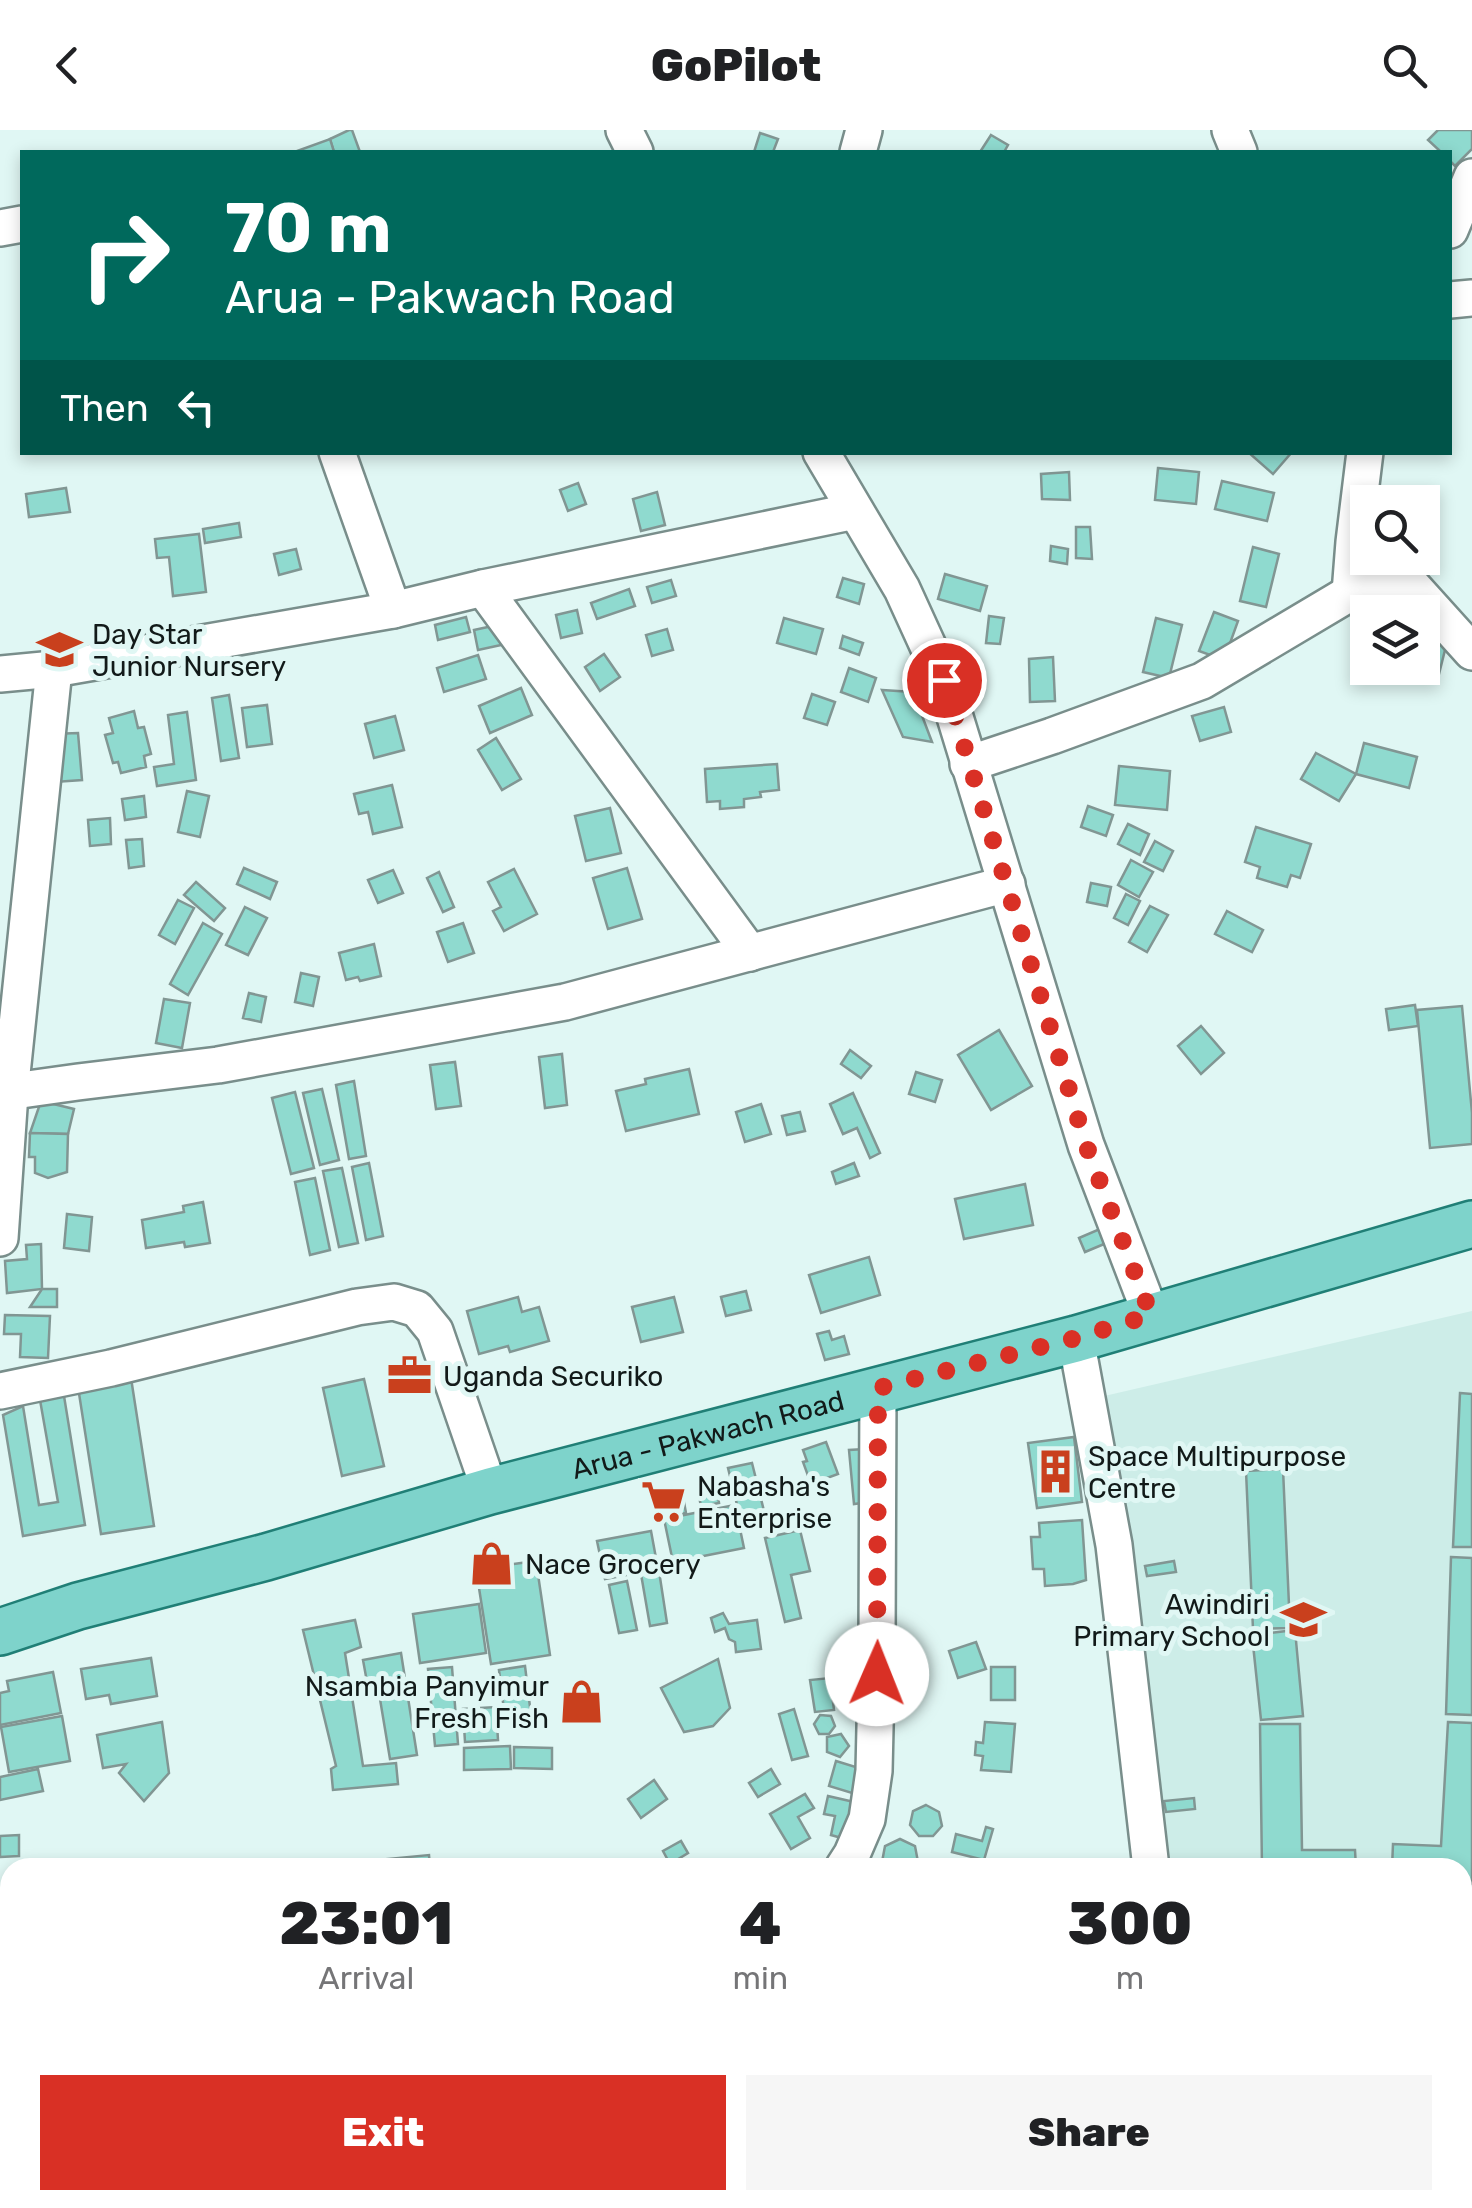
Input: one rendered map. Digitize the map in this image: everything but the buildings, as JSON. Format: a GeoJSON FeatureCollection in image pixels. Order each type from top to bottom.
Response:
{"type":"FeatureCollection","features":[{"type":"Feature","properties":{"kind":"main road","name":"Arua - Pakwach Road"},"geometry":{"type":"LineString","coordinates":[[0,1632],[78,1606],[266,1557],[490,1491],[1076,1338],[1472,1224]]}},
{"type":"Feature","properties":{"kind":"street"},"geometry":{"type":"LineString","coordinates":[[1452,225],[1472,177]]}},
{"type":"Feature","properties":{"kind":"street"},"geometry":{"type":"LineString","coordinates":[[338,455],[393,610]]}},
{"type":"Feature","properties":{"kind":"street"},"geometry":{"type":"LineString","coordinates":[[823,455],[902,589],[944,680],[1086,1145],[1151,1315]]}},
{"type":"Feature","properties":{"kind":"street"},"geometry":{"type":"LineString","coordinates":[[1350,593],[1366,455]]}},
{"type":"Feature","properties":{"kind":"street"},"geometry":{"type":"LineString","coordinates":[[1377,455],[1382,485]]}},
{"type":"Feature","properties":{"kind":"street"},"geometry":{"type":"LineString","coordinates":[[0,674],[54,669],[393,610],[855,510]]}},
{"type":"Feature","properties":{"kind":"street"},"geometry":{"type":"LineString","coordinates":[[968,764],[1202,681],[1387,575]]}},
{"type":"Feature","properties":{"kind":"street"},"geometry":{"type":"LineString","coordinates":[[1407,575],[1472,652]]}},
{"type":"Feature","properties":{"kind":"street"},"geometry":{"type":"LineString","coordinates":[[483,588],[750,953]]}},
{"type":"Feature","properties":{"kind":"street"},"geometry":{"type":"LineString","coordinates":[[0,1238],[5,1093],[54,669]]}},
{"type":"Feature","properties":{"kind":"street"},"geometry":{"type":"LineString","coordinates":[[5,1093],[218,1065],[565,1002],[1006,884]]}},
{"type":"Feature","properties":{"kind":"street"},"geometry":{"type":"LineString","coordinates":[[0,1391],[111,1368],[357,1307],[394,1302],[417,1309],[435,1331],[490,1491]]}},
{"type":"Feature","properties":{"kind":"street"},"geometry":{"type":"LineString","coordinates":[[1076,1338],[1114,1545],[1150,1858]]}},
{"type":"Feature","properties":{"kind":"street"},"geometry":{"type":"LineString","coordinates":[[849,1858],[867,1819],[874,1772],[878,1388]]}},
{"type":"Feature","properties":{"kind":"shaded area","name":"Awindiri Primary School"},"geometry":{"type":"Polygon","coordinates":[[[1472,1311],[1472,1858],[1158,1858],[1100,1397],[1472,1311]]]}},
{"type":"Feature","properties":{"kind":"place","name":"Day Star Junior Nursery"},"geometry":{"type":"Point","coordinates":[59,650]}},
{"type":"Feature","properties":{"kind":"place","name":"Uganda Securiko"},"geometry":{"type":"Point","coordinates":[410,1376]}},
{"type":"Feature","properties":{"kind":"place","name":"Space Multipurpose Centre"},"geometry":{"type":"Point","coordinates":[1055,1472]}},
{"type":"Feature","properties":{"kind":"place","name":"Nabasha's Enterprise"},"geometry":{"type":"Point","coordinates":[664,1502]}},
{"type":"Feature","properties":{"kind":"place","name":"Nace Grocery"},"geometry":{"type":"Point","coordinates":[492,1564]}},
{"type":"Feature","properties":{"kind":"place","name":"Awindiri Primary School"},"geometry":{"type":"Point","coordinates":[1303,1620]}},
{"type":"Feature","properties":{"kind":"place","name":"Nsambia Panyimur Fresh Fish"},"geometry":{"type":"Point","coordinates":[582,1702]}},
{"type":"Feature","properties":{"kind":"route"},"geometry":{"type":"LineString","coordinates":[[877,1674],[878,1388],[1151,1315],[1086,1145],[944,680]]}}]}
